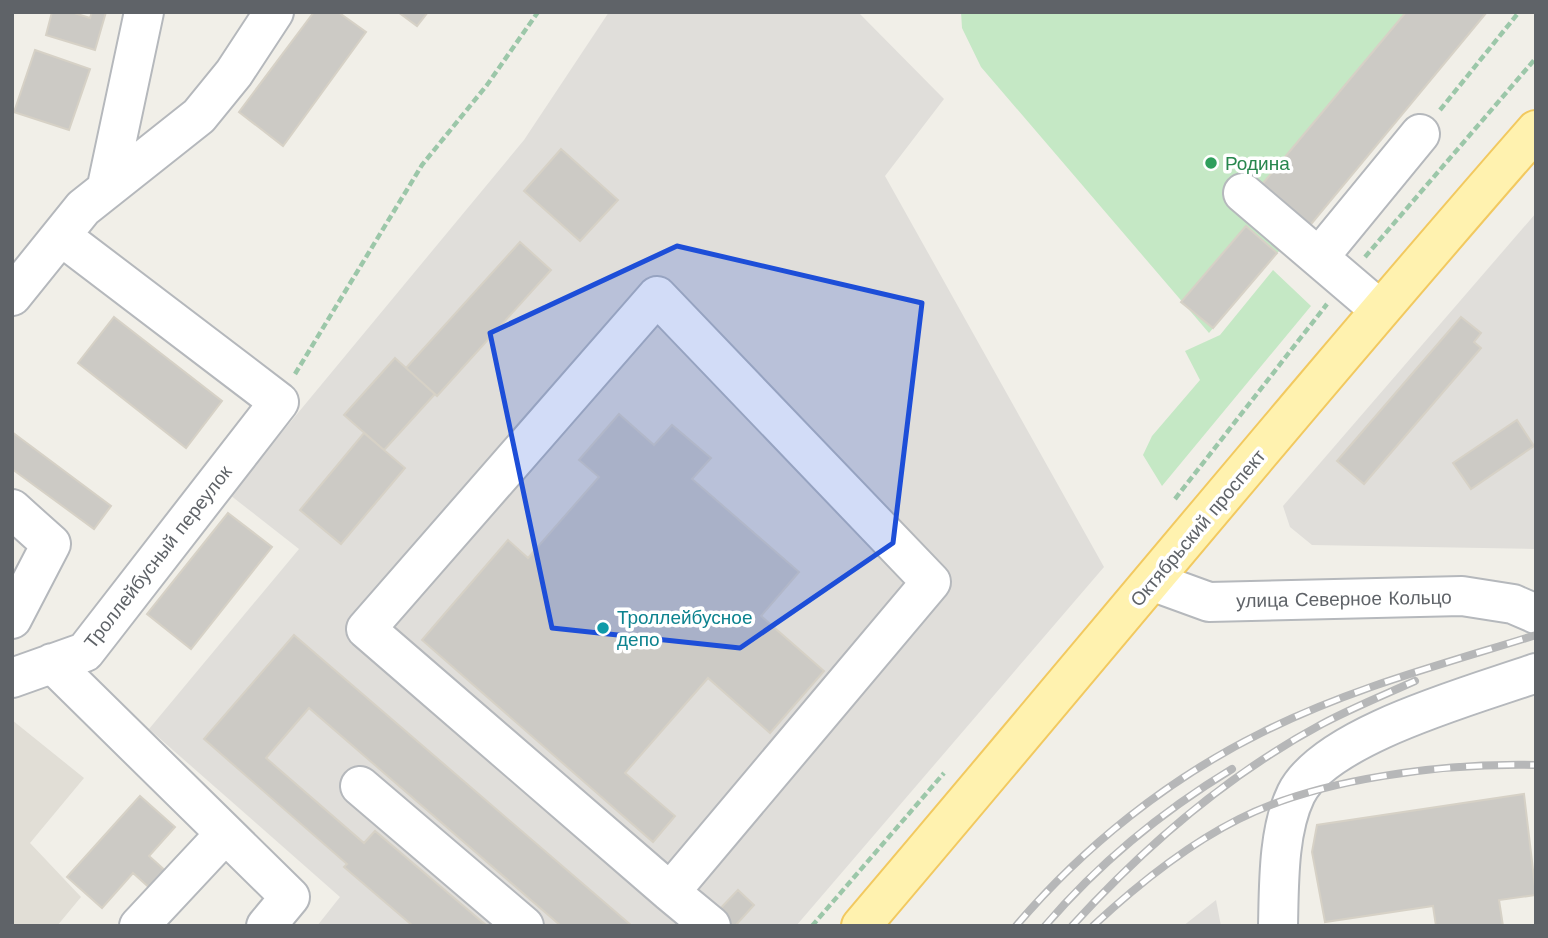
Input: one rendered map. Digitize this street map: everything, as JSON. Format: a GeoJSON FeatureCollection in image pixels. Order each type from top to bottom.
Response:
{"type":"FeatureCollection","features":[{"type":"Feature","properties":{"kind":"main road","name":"Октябрьский проспект"},"geometry":{"type":"LineString","coordinates":[[861,926],[1154,582],[1379,309],[1536,130]]}},
{"type":"Feature","properties":{"kind":"street"},"geometry":{"type":"LineString","coordinates":[[107,186],[144,12]]}},
{"type":"Feature","properties":{"kind":"street"},"geometry":{"type":"LineString","coordinates":[[12,296],[83,208],[107,186],[198,116],[234,73],[274,12]]}},
{"type":"Feature","properties":{"kind":"street"},"geometry":{"type":"LineString","coordinates":[[1332,269],[1420,134]]}},
{"type":"Feature","properties":{"kind":"street"},"geometry":{"type":"LineString","coordinates":[[1243,193],[1379,309]]}},
{"type":"Feature","properties":{"kind":"street"},"geometry":{"type":"LineString","coordinates":[[61,236],[279,402]]}},
{"type":"Feature","properties":{"kind":"street"},"geometry":{"type":"LineString","coordinates":[[670,892],[931,582],[657,296],[366,629],[670,892],[711,926]]}},
{"type":"Feature","properties":{"kind":"street","name":"Троллейбусный переулок"},"geometry":{"type":"LineString","coordinates":[[12,678],[85,652],[279,402]]}},
{"type":"Feature","properties":{"kind":"street"},"geometry":{"type":"LineString","coordinates":[[12,509],[51,544],[12,619]]}},
{"type":"Feature","properties":{"kind":"street","name":"улица Северное Кольцо"},"geometry":{"type":"LineString","coordinates":[[1154,582],[1209,601],[1462,596],[1513,604],[1536,614]]}},
{"type":"Feature","properties":{"kind":"street"},"geometry":{"type":"LineString","coordinates":[[52,663],[290,897],[267,926]]}},
{"type":"Feature","properties":{"kind":"street"},"geometry":{"type":"LineString","coordinates":[[1278,926],[1286,827],[1295,796],[1312,770],[1342,748],[1380,730],[1536,673]]}},
{"type":"Feature","properties":{"kind":"street"},"geometry":{"type":"LineString","coordinates":[[360,786],[524,926]]}},
{"type":"Feature","properties":{"kind":"street"},"geometry":{"type":"LineString","coordinates":[[139,926],[225,834]]}},
{"type":"Feature","properties":{"kind":"path"},"geometry":{"type":"LineString","coordinates":[[279,402],[422,165],[488,85],[538,12]]}},
{"type":"Feature","properties":{"kind":"path"},"geometry":{"type":"LineString","coordinates":[[1420,134],[1518,12]]}},
{"type":"Feature","properties":{"kind":"path"},"geometry":{"type":"LineString","coordinates":[[1170,505],[1332,269],[1536,58]]}},
{"type":"Feature","properties":{"kind":"path"},"geometry":{"type":"LineString","coordinates":[[812,926],[948,769]]}},
{"type":"Feature","properties":{"kind":"highlighted area"},"geometry":{"type":"Polygon","coordinates":[[[677,246],[922,303],[893,543],[740,648],[552,628],[490,333],[677,246]]]}},
{"type":"Feature","properties":{"kind":"shaded area"},"geometry":{"type":"Polygon","coordinates":[[[609,12],[858,12],[944,99],[885,176],[1104,567],[796,926],[317,926],[340,897],[149,729],[299,549],[230,495],[524,140],[609,12]]]}},
{"type":"Feature","properties":{"kind":"shaded area"},"geometry":{"type":"Polygon","coordinates":[[[1536,213],[1536,549],[1312,545],[1290,527],[1283,506],[1536,213]]]}},
{"type":"Feature","properties":{"kind":"shaded area"},"geometry":{"type":"Polygon","coordinates":[[[12,720],[84,778],[30,843],[81,897],[57,926],[12,926],[12,720]]]}},
{"type":"Feature","properties":{"kind":"shaded area"},"geometry":{"type":"Polygon","coordinates":[[[1216,900],[1221,926],[1183,926],[1216,900]]]}},
{"type":"Feature","properties":{"kind":"green space","name":"Родина"},"geometry":{"type":"Polygon","coordinates":[[[961,12],[1487,12],[1307,228],[1277,253],[1209,333],[981,67],[962,28],[961,12]]]}},
{"type":"Feature","properties":{"kind":"green space"},"geometry":{"type":"Polygon","coordinates":[[[1273,270],[1311,306],[1162,486],[1143,455],[1152,436],[1200,380],[1185,351],[1220,335],[1273,270]]]}},
{"type":"Feature","properties":{"kind":"building"},"geometry":{"type":"Polygon","coordinates":[[[52,12],[71,12],[90,18],[92,12],[106,12],[95,50],[46,35],[52,12]]]}},
{"type":"Feature","properties":{"kind":"building"},"geometry":{"type":"Polygon","coordinates":[[[314,12],[338,12],[366,32],[283,146],[239,112],[314,12]]]}},
{"type":"Feature","properties":{"kind":"building"},"geometry":{"type":"Polygon","coordinates":[[[398,12],[428,12],[417,26],[398,12]]]}},
{"type":"Feature","properties":{"kind":"building"},"geometry":{"type":"Polygon","coordinates":[[[1406,12],[1487,12],[1307,229],[1259,188],[1406,12]]]}},
{"type":"Feature","properties":{"kind":"building"},"geometry":{"type":"Polygon","coordinates":[[[35,50],[90,69],[69,130],[14,112],[35,50]]]}},
{"type":"Feature","properties":{"kind":"building"},"geometry":{"type":"Polygon","coordinates":[[[561,149],[618,200],[580,241],[524,191],[561,149]]]}},
{"type":"Feature","properties":{"kind":"building"},"geometry":{"type":"Polygon","coordinates":[[[1246,226],[1277,253],[1213,328],[1181,302],[1246,226]]]}},
{"type":"Feature","properties":{"kind":"building"},"geometry":{"type":"Polygon","coordinates":[[[520,242],[551,270],[437,396],[406,368],[520,242]]]}},
{"type":"Feature","properties":{"kind":"building"},"geometry":{"type":"Polygon","coordinates":[[[114,317],[222,401],[186,448],[78,363],[114,317]]]}},
{"type":"Feature","properties":{"kind":"building"},"geometry":{"type":"Polygon","coordinates":[[[1461,317],[1481,333],[1474,342],[1481,348],[1364,484],[1337,461],[1461,317]]]}},
{"type":"Feature","properties":{"kind":"building"},"geometry":{"type":"Polygon","coordinates":[[[395,358],[435,394],[384,450],[344,415],[395,358]]]}},
{"type":"Feature","properties":{"kind":"building","name":"Троллейбусное депо"},"geometry":{"type":"Polygon","coordinates":[[[619,414],[654,445],[672,425],[711,458],[692,479],[799,572],[761,616],[824,671],[770,733],[708,678],[625,773],[675,816],[653,842],[422,640],[508,540],[528,558],[599,477],[579,460],[619,414]]]}},
{"type":"Feature","properties":{"kind":"building"},"geometry":{"type":"Polygon","coordinates":[[[1517,420],[1534,446],[1471,489],[1453,463],[1517,420]]]}},
{"type":"Feature","properties":{"kind":"building"},"geometry":{"type":"Polygon","coordinates":[[[12,432],[111,506],[94,529],[12,469],[12,432]]]}},
{"type":"Feature","properties":{"kind":"building"},"geometry":{"type":"Polygon","coordinates":[[[364,433],[405,468],[341,544],[300,510],[364,433]]]}},
{"type":"Feature","properties":{"kind":"building"},"geometry":{"type":"Polygon","coordinates":[[[228,513],[272,547],[191,649],[147,614],[228,513]]]}},
{"type":"Feature","properties":{"kind":"building"},"geometry":{"type":"Polygon","coordinates":[[[294,635],[632,926],[561,926],[309,708],[266,758],[364,843],[375,831],[487,926],[413,926],[344,867],[347,864],[204,739],[294,635]]]}},
{"type":"Feature","properties":{"kind":"building"},"geometry":{"type":"Polygon","coordinates":[[[1524,794],[1536,895],[1499,900],[1503,926],[1436,926],[1433,906],[1325,922],[1312,852],[1317,825],[1524,794]]]}},
{"type":"Feature","properties":{"kind":"building"},"geometry":{"type":"Polygon","coordinates":[[[140,796],[175,827],[149,856],[168,873],[152,890],[133,873],[102,908],[67,877],[140,796]]]}},
{"type":"Feature","properties":{"kind":"building"},"geometry":{"type":"Polygon","coordinates":[[[738,890],[754,905],[735,926],[728,926],[715,914],[738,890]]]}},
{"type":"Feature","properties":{"kind":"railway"},"geometry":{"type":"LineString","coordinates":[[1016,926],[1098,842],[1160,793],[1227,751],[1294,717],[1362,690],[1536,635]]}},
{"type":"Feature","properties":{"kind":"railway"},"geometry":{"type":"LineString","coordinates":[[1072,926],[1158,840],[1220,789],[1322,724],[1415,681]]}},
{"type":"Feature","properties":{"kind":"railway"},"geometry":{"type":"LineString","coordinates":[[1093,926],[1144,881],[1181,854],[1220,829],[1271,805],[1345,783],[1423,770],[1536,765]]}},
{"type":"Feature","properties":{"kind":"railway"},"geometry":{"type":"LineString","coordinates":[[1045,926],[1087,881],[1132,840],[1180,803],[1232,769]]}},
{"type":"Feature","properties":{"kind":"place","name":"Родина"},"geometry":{"type":"Point","coordinates":[1211,163]}},
{"type":"Feature","properties":{"kind":"place","name":"Троллейбусное депо"},"geometry":{"type":"Point","coordinates":[603,628]}}]}
